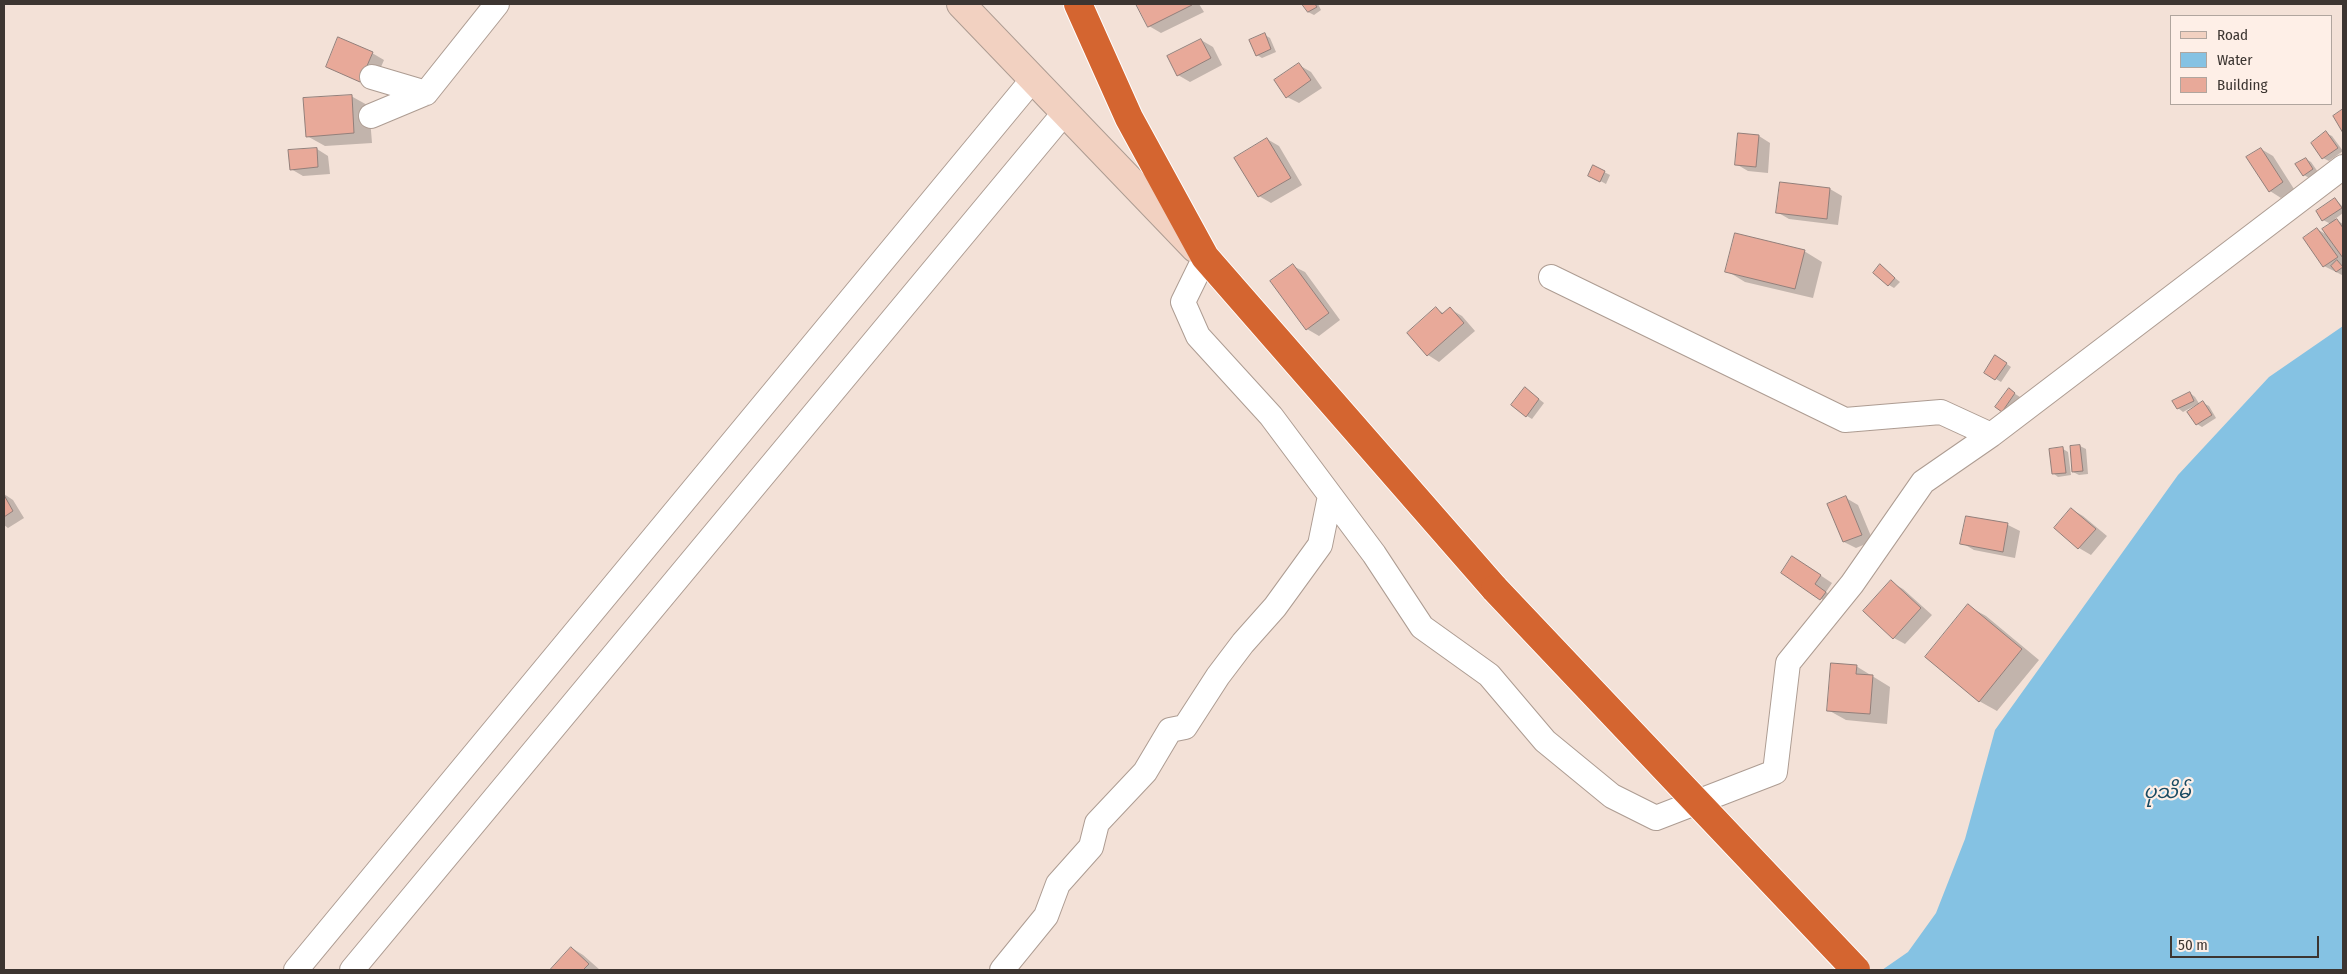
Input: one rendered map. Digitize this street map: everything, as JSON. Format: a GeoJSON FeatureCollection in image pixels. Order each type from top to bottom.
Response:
{"type":"FeatureCollection","features":[{"type":"Feature","properties":{"kind":"highway"},"geometry":{"type":"LineString","coordinates":[[1078,4],[1129,118],[1205,257],[1495,589],[1856,970]]}},
{"type":"Feature","properties":{"kind":"main road"},"geometry":{"type":"LineString","coordinates":[[961,4],[1205,257]]}},
{"type":"Feature","properties":{"kind":"street"},"geometry":{"type":"LineString","coordinates":[[371,116],[426,93],[498,4]]}},
{"type":"Feature","properties":{"kind":"street"},"geometry":{"type":"LineString","coordinates":[[372,77],[426,93]]}},
{"type":"Feature","properties":{"kind":"street"},"geometry":{"type":"LineString","coordinates":[[296,970],[1033,79]]}},
{"type":"Feature","properties":{"kind":"street"},"geometry":{"type":"LineString","coordinates":[[353,969],[1065,112]]}},
{"type":"Feature","properties":{"kind":"street"},"geometry":{"type":"LineString","coordinates":[[1205,257],[1183,302],[1198,336],[1271,416],[1374,554],[1422,627],[1489,675],[1545,741],[1612,796],[1656,818],[1775,772],[1788,663],[1852,584],[1923,482],[1991,435],[2343,167]]}},
{"type":"Feature","properties":{"kind":"street"},"geometry":{"type":"LineString","coordinates":[[1551,277],[1845,420],[1941,412],[1991,435]]}},
{"type":"Feature","properties":{"kind":"street"},"geometry":{"type":"LineString","coordinates":[[1002,970],[1046,916],[1058,884],[1091,847],[1097,823],[1145,772],[1170,730],[1185,727],[1228,663],[1275,607],[1320,546],[1330,496]]}},
{"type":"Feature","properties":{"kind":"water","name":"ပုသိမ်"},"geometry":{"type":"Polygon","coordinates":[[[2343,326],[2343,970],[1882,970],[1908,952],[1936,913],[1965,839],[1995,730],[2178,475],[2269,377],[2343,326]]]}},
{"type":"Feature","properties":{"kind":"building"},"geometry":{"type":"Polygon","coordinates":[[[1136,4],[1192,4],[1192,5],[1148,27],[1136,4]]]}},
{"type":"Feature","properties":{"kind":"building"},"geometry":{"type":"Polygon","coordinates":[[[1302,4],[1315,4],[1317,7],[1308,12],[1302,4]]]}},
{"type":"Feature","properties":{"kind":"building"},"geometry":{"type":"Polygon","coordinates":[[[1265,33],[1271,49],[1256,56],[1249,40],[1265,33]]]}},
{"type":"Feature","properties":{"kind":"building"},"geometry":{"type":"Polygon","coordinates":[[[338,37],[373,52],[360,82],[326,67],[338,37]]]}},
{"type":"Feature","properties":{"kind":"building"},"geometry":{"type":"Polygon","coordinates":[[[1201,39],[1211,58],[1177,76],[1167,56],[1201,39]]]}},
{"type":"Feature","properties":{"kind":"building"},"geometry":{"type":"Polygon","coordinates":[[[1299,63],[1311,80],[1286,98],[1274,80],[1299,63]]]}},
{"type":"Feature","properties":{"kind":"building"},"geometry":{"type":"Polygon","coordinates":[[[352,95],[354,133],[306,137],[303,98],[352,95]]]}},
{"type":"Feature","properties":{"kind":"building"},"geometry":{"type":"Polygon","coordinates":[[[2343,109],[2343,133],[2333,116],[2343,109]]]}},
{"type":"Feature","properties":{"kind":"building"},"geometry":{"type":"Polygon","coordinates":[[[2326,131],[2338,148],[2322,159],[2311,143],[2326,131]]]}},
{"type":"Feature","properties":{"kind":"building"},"geometry":{"type":"Polygon","coordinates":[[[1738,133],[1759,135],[1756,167],[1735,165],[1738,133]]]}},
{"type":"Feature","properties":{"kind":"building"},"geometry":{"type":"Polygon","coordinates":[[[1267,138],[1291,178],[1258,197],[1234,158],[1267,138]]]}},
{"type":"Feature","properties":{"kind":"building"},"geometry":{"type":"Polygon","coordinates":[[[317,148],[318,167],[290,170],[288,150],[317,148]]]}},
{"type":"Feature","properties":{"kind":"building"},"geometry":{"type":"Polygon","coordinates":[[[2261,148],[2283,182],[2269,192],[2246,157],[2261,148]]]}},
{"type":"Feature","properties":{"kind":"building"},"geometry":{"type":"Polygon","coordinates":[[[2306,158],[2313,169],[2303,176],[2295,164],[2306,158]]]}},
{"type":"Feature","properties":{"kind":"building"},"geometry":{"type":"Polygon","coordinates":[[[1593,165],[1605,171],[1600,182],[1588,176],[1593,165]]]}},
{"type":"Feature","properties":{"kind":"building"},"geometry":{"type":"Polygon","coordinates":[[[1780,182],[1830,188],[1827,219],[1776,213],[1780,182]]]}},
{"type":"Feature","properties":{"kind":"building"},"geometry":{"type":"Polygon","coordinates":[[[2335,198],[2342,208],[2322,221],[2316,211],[2335,198]]]}},
{"type":"Feature","properties":{"kind":"building"},"geometry":{"type":"Polygon","coordinates":[[[2337,219],[2343,228],[2343,258],[2322,229],[2337,219]]]}},
{"type":"Feature","properties":{"kind":"building"},"geometry":{"type":"Polygon","coordinates":[[[2317,228],[2338,257],[2323,267],[2303,238],[2317,228]]]}},
{"type":"Feature","properties":{"kind":"building"},"geometry":{"type":"Polygon","coordinates":[[[1735,233],[1805,250],[1795,289],[1725,272],[1735,233]]]}},
{"type":"Feature","properties":{"kind":"building"},"geometry":{"type":"Polygon","coordinates":[[[2337,260],[2343,267],[2336,272],[2331,266],[2337,260]]]}},
{"type":"Feature","properties":{"kind":"building"},"geometry":{"type":"Polygon","coordinates":[[[1293,264],[1329,313],[1306,330],[1270,281],[1293,264]]]}},
{"type":"Feature","properties":{"kind":"building"},"geometry":{"type":"Polygon","coordinates":[[[1880,264],[1895,278],[1888,286],[1873,273],[1880,264]]]}},
{"type":"Feature","properties":{"kind":"building"},"geometry":{"type":"Polygon","coordinates":[[[1436,307],[1442,314],[1450,307],[1464,323],[1427,356],[1407,333],[1436,307]]]}},
{"type":"Feature","properties":{"kind":"building"},"geometry":{"type":"Polygon","coordinates":[[[1995,355],[2007,363],[1995,380],[1984,373],[1995,355]]]}},
{"type":"Feature","properties":{"kind":"building"},"geometry":{"type":"Polygon","coordinates":[[[1525,387],[1539,399],[1526,417],[1511,405],[1525,387]]]}},
{"type":"Feature","properties":{"kind":"building"},"geometry":{"type":"Polygon","coordinates":[[[2009,388],[2015,393],[2002,412],[1995,407],[2009,388]]]}},
{"type":"Feature","properties":{"kind":"building"},"geometry":{"type":"Polygon","coordinates":[[[2190,392],[2194,401],[2177,409],[2172,401],[2190,392]]]}},
{"type":"Feature","properties":{"kind":"building"},"geometry":{"type":"Polygon","coordinates":[[[2203,401],[2212,415],[2196,425],[2187,412],[2203,401]]]}},
{"type":"Feature","properties":{"kind":"building"},"geometry":{"type":"Polygon","coordinates":[[[2080,445],[2083,471],[2072,472],[2070,446],[2080,445]]]}},
{"type":"Feature","properties":{"kind":"building"},"geometry":{"type":"Polygon","coordinates":[[[2063,447],[2066,473],[2052,474],[2049,449],[2063,447]]]}},
{"type":"Feature","properties":{"kind":"building"},"geometry":{"type":"Polygon","coordinates":[[[4,495],[13,511],[4,517],[4,495]]]}},
{"type":"Feature","properties":{"kind":"building"},"geometry":{"type":"Polygon","coordinates":[[[1846,496],[1862,535],[1843,542],[1827,504],[1846,496]]]}},
{"type":"Feature","properties":{"kind":"building"},"geometry":{"type":"Polygon","coordinates":[[[2071,508],[2096,529],[2078,549],[2054,528],[2071,508]]]}},
{"type":"Feature","properties":{"kind":"building"},"geometry":{"type":"Polygon","coordinates":[[[1966,516],[2008,523],[2003,552],[1960,544],[1966,516]]]}},
{"type":"Feature","properties":{"kind":"building"},"geometry":{"type":"Polygon","coordinates":[[[1792,556],[1821,575],[1815,584],[1826,592],[1820,600],[1781,573],[1792,556]]]}},
{"type":"Feature","properties":{"kind":"building"},"geometry":{"type":"Polygon","coordinates":[[[1891,580],[1921,608],[1893,639],[1863,611],[1891,580]]]}},
{"type":"Feature","properties":{"kind":"building"},"geometry":{"type":"Polygon","coordinates":[[[1968,604],[2022,649],[1979,702],[1925,657],[1968,604]]]}},
{"type":"Feature","properties":{"kind":"building"},"geometry":{"type":"Polygon","coordinates":[[[1831,663],[1857,665],[1856,674],[1873,675],[1870,714],[1827,711],[1831,663]]]}},
{"type":"Feature","properties":{"kind":"building"},"geometry":{"type":"Polygon","coordinates":[[[571,947],[589,964],[583,970],[550,970],[571,947]]]}}]}
